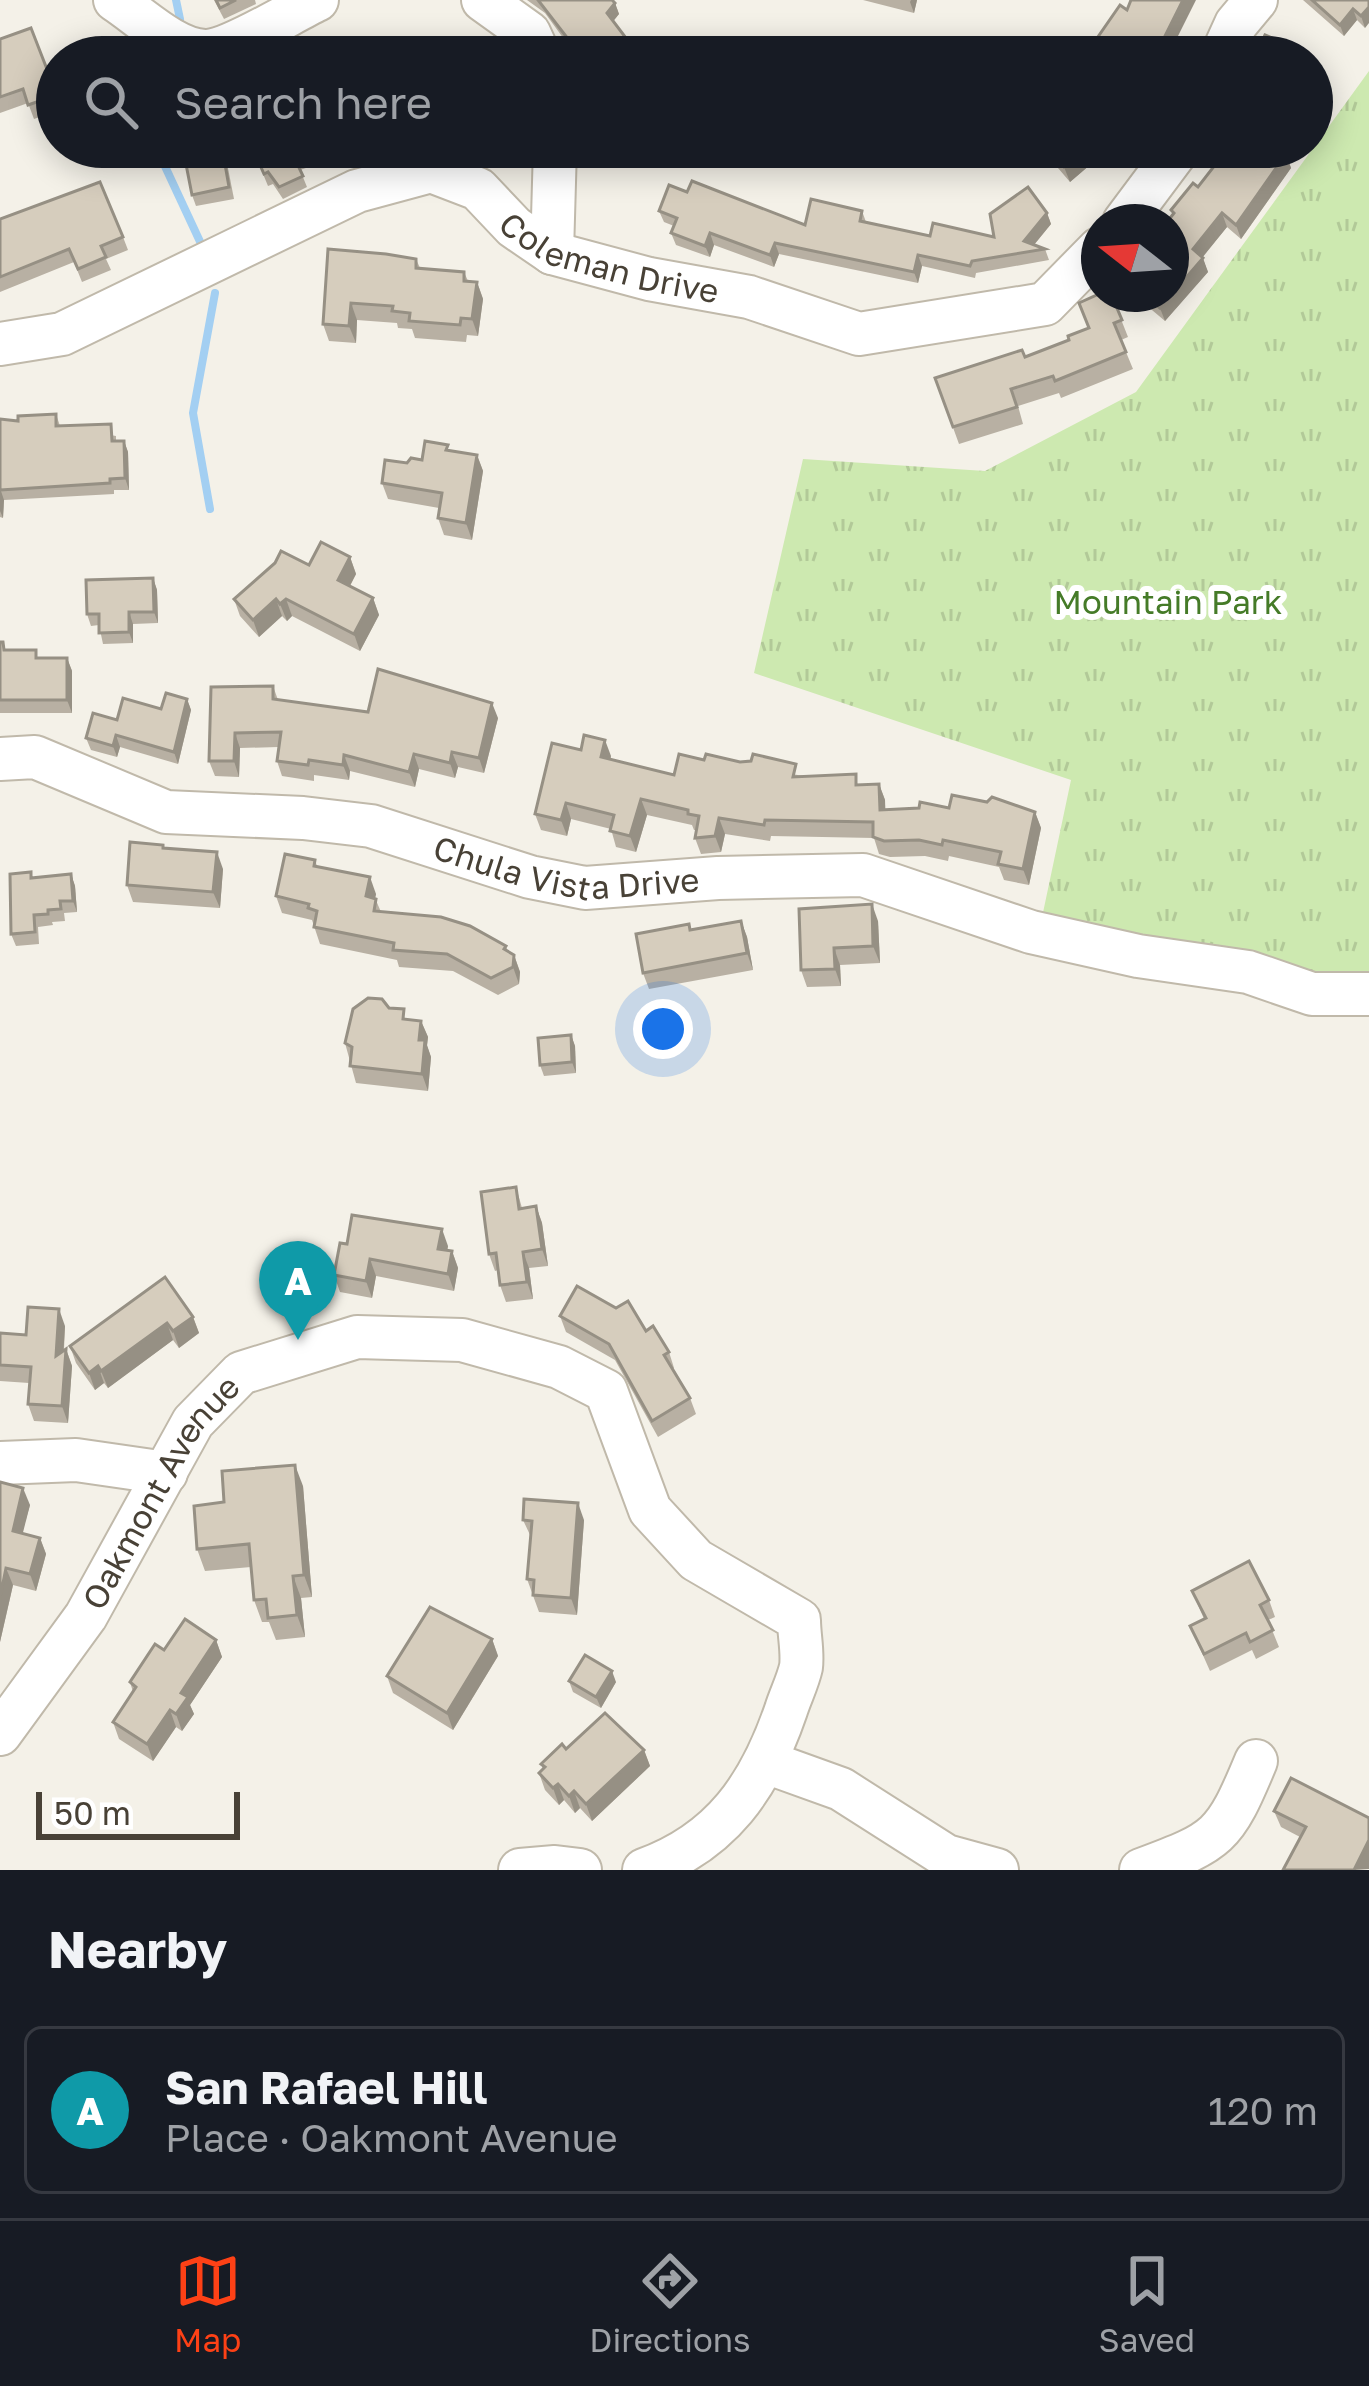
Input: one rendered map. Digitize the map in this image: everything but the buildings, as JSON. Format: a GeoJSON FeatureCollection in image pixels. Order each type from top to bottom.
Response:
{"type":"FeatureCollection","features":[{"type":"Feature","properties":{"kind":"street"},"geometry":{"type":"LineString","coordinates":[[115,0],[167,36]]}},
{"type":"Feature","properties":{"kind":"street"},"geometry":{"type":"LineString","coordinates":[[245,36],[317,0]]}},
{"type":"Feature","properties":{"kind":"street"},"geometry":{"type":"LineString","coordinates":[[483,0],[530,36]]}},
{"type":"Feature","properties":{"kind":"street"},"geometry":{"type":"LineString","coordinates":[[1231,36],[1256,0]]}},
{"type":"Feature","properties":{"kind":"street"},"geometry":{"type":"LineString","coordinates":[[552,253],[554,168]]}},
{"type":"Feature","properties":{"kind":"street"},"geometry":{"type":"LineString","coordinates":[[1137,204],[1164,168]]}},
{"type":"Feature","properties":{"kind":"street","name":"Coleman Drive"},"geometry":{"type":"LineString","coordinates":[[0,344],[62,334],[357,190],[431,171],[478,189],[514,227],[552,253],[649,279],[749,297],[860,334],[1045,304],[1081,267]]}},
{"type":"Feature","properties":{"kind":"street","name":"Chula Vista Drive"},"geometry":{"type":"LineString","coordinates":[[0,759],[35,758],[166,812],[371,826],[530,877],[585,888],[718,878],[863,875],[1031,932],[1138,956],[1248,972],[1312,994],[1369,994]]}},
{"type":"Feature","properties":{"kind":"street","name":"Oakmont Avenue"},"geometry":{"type":"LineString","coordinates":[[0,1734],[86,1616],[194,1422],[241,1372],[357,1337],[462,1340],[559,1367],[606,1391],[650,1510],[696,1560],[799,1620],[801,1666],[766,1762],[705,1839],[679,1858],[644,1870]]}},
{"type":"Feature","properties":{"kind":"street"},"geometry":{"type":"LineString","coordinates":[[0,1463],[76,1460],[166,1473]]}},
{"type":"Feature","properties":{"kind":"street"},"geometry":{"type":"LineString","coordinates":[[1141,1870],[1204,1846],[1233,1816],[1256,1761]]}},
{"type":"Feature","properties":{"kind":"street"},"geometry":{"type":"LineString","coordinates":[[766,1762],[841,1789],[946,1856],[997,1870]]}},
{"type":"Feature","properties":{"kind":"street"},"geometry":{"type":"LineString","coordinates":[[520,1870],[580,1870]]}},
{"type":"Feature","properties":{"kind":"green space","name":"Mountain Park"},"geometry":{"type":"Polygon","coordinates":[[[1369,71],[1369,996],[1041,922],[1071,780],[754,673],[803,459],[985,471],[1136,392],[1299,168],[1333,168],[1333,121],[1369,71]]]}},
{"type":"Feature","properties":{"kind":"waterway"},"geometry":{"type":"LineString","coordinates":[[176,0],[180,19]]}},
{"type":"Feature","properties":{"kind":"waterway"},"geometry":{"type":"LineString","coordinates":[[166,168],[203,248]]}},
{"type":"Feature","properties":{"kind":"waterway"},"geometry":{"type":"LineString","coordinates":[[210,509],[193,413],[215,293]]}},
{"type":"Feature","properties":{"kind":"place","name":"San Rafael Hill"},"geometry":{"type":"Point","coordinates":[298,1340]}}]}
